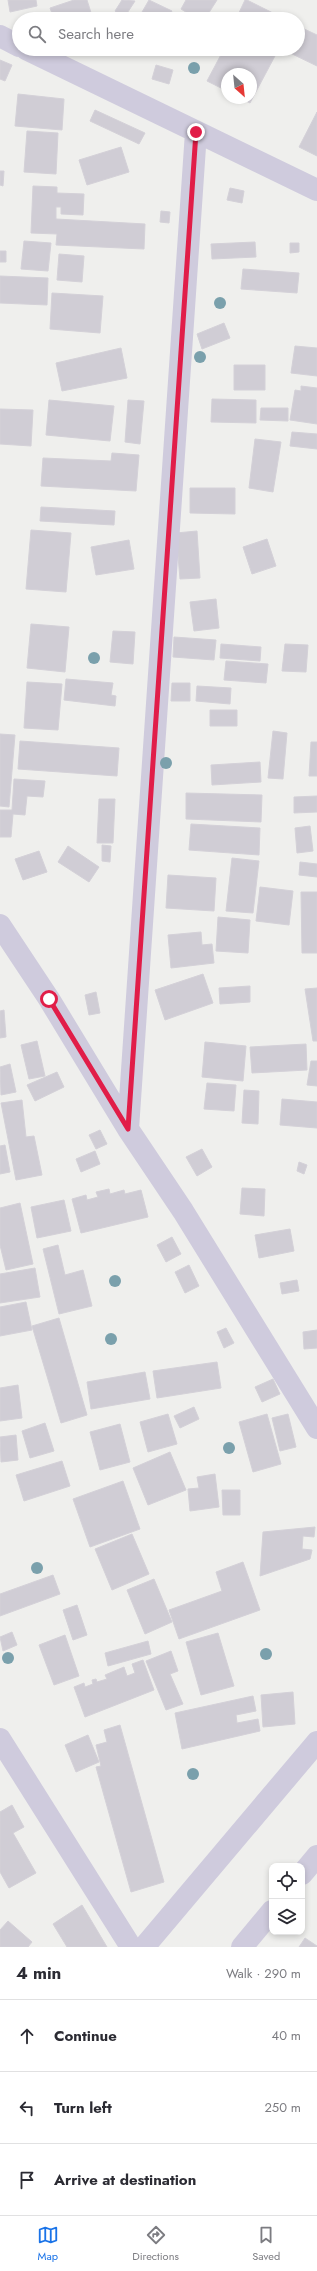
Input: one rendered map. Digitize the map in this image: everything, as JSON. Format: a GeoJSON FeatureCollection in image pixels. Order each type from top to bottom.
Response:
{"type":"FeatureCollection","features":[{"type":"Feature","properties":{"kind":"street"},"geometry":{"type":"LineString","coordinates":[[0,36],[12,42]]}},
{"type":"Feature","properties":{"kind":"street"},"geometry":{"type":"LineString","coordinates":[[40,56],[317,190]]}},
{"type":"Feature","properties":{"kind":"street"},"geometry":{"type":"LineString","coordinates":[[128,1129],[196,132]]}},
{"type":"Feature","properties":{"kind":"street"},"geometry":{"type":"LineString","coordinates":[[0,925],[49,999],[128,1129],[183,1211],[317,1428]]}},
{"type":"Feature","properties":{"kind":"street"},"geometry":{"type":"LineString","coordinates":[[0,1739],[131,1947]]}},
{"type":"Feature","properties":{"kind":"street"},"geometry":{"type":"LineString","coordinates":[[144,1947],[317,1742]]}},
{"type":"Feature","properties":{"kind":"street"},"geometry":{"type":"LineString","coordinates":[[305,1870],[317,1856]]}},
{"type":"Feature","properties":{"kind":"street"},"geometry":{"type":"LineString","coordinates":[[242,1947],[269,1915]]}},
{"type":"Feature","properties":{"kind":"building"},"geometry":{"type":"Polygon","coordinates":[[[8,0],[36,0],[37,6],[10,12],[8,0]]]}},
{"type":"Feature","properties":{"kind":"building"},"geometry":{"type":"Polygon","coordinates":[[[74,0],[87,0],[91,12],[51,12],[50,8],[74,0]]]}},
{"type":"Feature","properties":{"kind":"building"},"geometry":{"type":"Polygon","coordinates":[[[122,0],[135,1],[128,12],[115,11],[122,0]]]}},
{"type":"Feature","properties":{"kind":"building"},"geometry":{"type":"Polygon","coordinates":[[[149,0],[172,11],[171,12],[142,12],[149,0]]]}},
{"type":"Feature","properties":{"kind":"building"},"geometry":{"type":"Polygon","coordinates":[[[186,0],[217,0],[209,12],[186,12],[181,9],[186,0]]]}},
{"type":"Feature","properties":{"kind":"building"},"geometry":{"type":"Polygon","coordinates":[[[245,0],[247,0],[271,12],[239,12],[245,0]]]}},
{"type":"Feature","properties":{"kind":"building"},"geometry":{"type":"Polygon","coordinates":[[[305,29],[317,35],[317,66],[296,56],[305,56],[305,29]]]}},
{"type":"Feature","properties":{"kind":"building"},"geometry":{"type":"Polygon","coordinates":[[[220,56],[275,56],[257,90],[257,68],[221,68],[221,88],[207,81],[220,56]]]}},
{"type":"Feature","properties":{"kind":"building"},"geometry":{"type":"Polygon","coordinates":[[[0,60],[12,65],[5,81],[0,79],[0,60]]]}},
{"type":"Feature","properties":{"kind":"building"},"geometry":{"type":"Polygon","coordinates":[[[156,65],[173,70],[169,84],[152,79],[156,65]]]}},
{"type":"Feature","properties":{"kind":"building"},"geometry":{"type":"Polygon","coordinates":[[[18,94],[64,99],[62,130],[15,126],[18,94]]]}},
{"type":"Feature","properties":{"kind":"building"},"geometry":{"type":"Polygon","coordinates":[[[95,110],[145,133],[139,144],[90,121],[95,110]]]}},
{"type":"Feature","properties":{"kind":"building"},"geometry":{"type":"Polygon","coordinates":[[[317,112],[317,156],[299,147],[317,112]]]}},
{"type":"Feature","properties":{"kind":"building"},"geometry":{"type":"Polygon","coordinates":[[[27,131],[58,133],[56,174],[24,172],[27,131]]]}},
{"type":"Feature","properties":{"kind":"building"},"geometry":{"type":"Polygon","coordinates":[[[121,147],[129,172],[87,185],[79,160],[121,147]]]}},
{"type":"Feature","properties":{"kind":"building"},"geometry":{"type":"Polygon","coordinates":[[[0,171],[4,171],[3,186],[0,185],[0,171]]]}},
{"type":"Feature","properties":{"kind":"building"},"geometry":{"type":"Polygon","coordinates":[[[33,186],[57,187],[57,193],[84,194],[83,215],[61,214],[61,207],[56,207],[56,219],[145,224],[144,249],[56,245],[57,234],[31,233],[33,186]]]}},
{"type":"Feature","properties":{"kind":"building"},"geometry":{"type":"Polygon","coordinates":[[[230,188],[244,191],[242,203],[227,200],[230,188]]]}},
{"type":"Feature","properties":{"kind":"building"},"geometry":{"type":"Polygon","coordinates":[[[161,211],[170,212],[169,223],[160,222],[161,211]]]}},
{"type":"Feature","properties":{"kind":"building"},"geometry":{"type":"Polygon","coordinates":[[[24,241],[51,243],[48,271],[21,269],[24,241]]]}},
{"type":"Feature","properties":{"kind":"building"},"geometry":{"type":"Polygon","coordinates":[[[255,242],[256,257],[212,259],[211,244],[255,242]]]}},
{"type":"Feature","properties":{"kind":"building"},"geometry":{"type":"Polygon","coordinates":[[[290,243],[299,243],[299,252],[290,253],[290,243]]]}},
{"type":"Feature","properties":{"kind":"building"},"geometry":{"type":"Polygon","coordinates":[[[0,251],[6,251],[6,262],[0,262],[0,251]]]}},
{"type":"Feature","properties":{"kind":"building"},"geometry":{"type":"Polygon","coordinates":[[[59,254],[84,256],[82,282],[57,280],[59,254]]]}},
{"type":"Feature","properties":{"kind":"building"},"geometry":{"type":"Polygon","coordinates":[[[243,269],[299,273],[297,293],[241,289],[243,269]]]}},
{"type":"Feature","properties":{"kind":"building"},"geometry":{"type":"Polygon","coordinates":[[[0,276],[48,278],[47,305],[0,303],[0,276]]]}},
{"type":"Feature","properties":{"kind":"building"},"geometry":{"type":"Polygon","coordinates":[[[52,293],[103,296],[100,333],[50,329],[52,293]]]}},
{"type":"Feature","properties":{"kind":"building"},"geometry":{"type":"Polygon","coordinates":[[[224,323],[230,338],[202,349],[197,334],[224,323]]]}},
{"type":"Feature","properties":{"kind":"building"},"geometry":{"type":"Polygon","coordinates":[[[295,346],[317,348],[317,376],[291,373],[295,346]]]}},
{"type":"Feature","properties":{"kind":"building"},"geometry":{"type":"Polygon","coordinates":[[[121,348],[127,378],[62,391],[56,363],[121,348]]]}},
{"type":"Feature","properties":{"kind":"building"},"geometry":{"type":"Polygon","coordinates":[[[234,365],[265,365],[265,390],[234,390],[234,365]]]}},
{"type":"Feature","properties":{"kind":"building"},"geometry":{"type":"Polygon","coordinates":[[[301,386],[317,388],[317,424],[290,420],[295,390],[301,391],[301,386]]]}},
{"type":"Feature","properties":{"kind":"building"},"geometry":{"type":"Polygon","coordinates":[[[212,399],[256,400],[256,423],[211,422],[212,399]]]}},
{"type":"Feature","properties":{"kind":"building"},"geometry":{"type":"Polygon","coordinates":[[[49,400],[114,406],[110,441],[46,435],[49,400]]]}},
{"type":"Feature","properties":{"kind":"building"},"geometry":{"type":"Polygon","coordinates":[[[128,400],[144,401],[140,444],[125,442],[128,400]]]}},
{"type":"Feature","properties":{"kind":"building"},"geometry":{"type":"Polygon","coordinates":[[[261,408],[288,408],[288,421],[260,420],[261,408]]]}},
{"type":"Feature","properties":{"kind":"building"},"geometry":{"type":"Polygon","coordinates":[[[0,409],[33,410],[31,446],[0,444],[0,409]]]}},
{"type":"Feature","properties":{"kind":"building"},"geometry":{"type":"Polygon","coordinates":[[[292,432],[317,434],[317,449],[290,446],[292,432]]]}},
{"type":"Feature","properties":{"kind":"building"},"geometry":{"type":"Polygon","coordinates":[[[255,439],[281,442],[273,492],[249,488],[255,439]]]}},
{"type":"Feature","properties":{"kind":"building"},"geometry":{"type":"Polygon","coordinates":[[[112,453],[139,455],[136,491],[41,486],[43,458],[111,461],[112,453]]]}},
{"type":"Feature","properties":{"kind":"building"},"geometry":{"type":"Polygon","coordinates":[[[190,488],[235,488],[235,514],[190,513],[190,488]]]}},
{"type":"Feature","properties":{"kind":"building"},"geometry":{"type":"Polygon","coordinates":[[[41,507],[115,511],[114,525],[40,521],[41,507]]]}},
{"type":"Feature","properties":{"kind":"building"},"geometry":{"type":"Polygon","coordinates":[[[31,530],[71,533],[66,592],[26,589],[31,530]]]}},
{"type":"Feature","properties":{"kind":"building"},"geometry":{"type":"Polygon","coordinates":[[[197,531],[200,578],[180,579],[176,533],[197,531]]]}},
{"type":"Feature","properties":{"kind":"building"},"geometry":{"type":"Polygon","coordinates":[[[267,539],[276,566],[252,574],[243,547],[267,539]]]}},
{"type":"Feature","properties":{"kind":"building"},"geometry":{"type":"Polygon","coordinates":[[[129,540],[134,569],[96,575],[91,547],[129,540]]]}},
{"type":"Feature","properties":{"kind":"building"},"geometry":{"type":"Polygon","coordinates":[[[216,599],[219,628],[194,631],[190,602],[216,599]]]}},
{"type":"Feature","properties":{"kind":"building"},"geometry":{"type":"Polygon","coordinates":[[[31,624],[69,627],[65,672],[27,668],[31,624]]]}},
{"type":"Feature","properties":{"kind":"building"},"geometry":{"type":"Polygon","coordinates":[[[113,631],[135,632],[133,664],[110,662],[113,631]]]}},
{"type":"Feature","properties":{"kind":"building"},"geometry":{"type":"Polygon","coordinates":[[[174,637],[216,640],[214,660],[173,657],[174,637]]]}},
{"type":"Feature","properties":{"kind":"building"},"geometry":{"type":"Polygon","coordinates":[[[221,644],[261,647],[260,661],[220,658],[221,644]]]}},
{"type":"Feature","properties":{"kind":"building"},"geometry":{"type":"Polygon","coordinates":[[[285,644],[308,645],[306,672],[282,671],[285,644]]]}},
{"type":"Feature","properties":{"kind":"building"},"geometry":{"type":"Polygon","coordinates":[[[226,661],[268,664],[266,683],[224,680],[226,661]]]}},
{"type":"Feature","properties":{"kind":"building"},"geometry":{"type":"Polygon","coordinates":[[[66,679],[113,683],[111,695],[116,696],[115,706],[64,700],[66,679]]]}},
{"type":"Feature","properties":{"kind":"building"},"geometry":{"type":"Polygon","coordinates":[[[27,682],[62,684],[58,730],[24,728],[27,682]]]}},
{"type":"Feature","properties":{"kind":"building"},"geometry":{"type":"Polygon","coordinates":[[[172,683],[190,683],[190,701],[171,701],[172,683]]]}},
{"type":"Feature","properties":{"kind":"building"},"geometry":{"type":"Polygon","coordinates":[[[197,686],[231,688],[230,704],[196,701],[197,686]]]}},
{"type":"Feature","properties":{"kind":"building"},"geometry":{"type":"Polygon","coordinates":[[[210,710],[237,710],[237,726],[210,726],[210,710]]]}},
{"type":"Feature","properties":{"kind":"building"},"geometry":{"type":"Polygon","coordinates":[[[273,731],[287,733],[283,779],[268,778],[273,731]]]}},
{"type":"Feature","properties":{"kind":"building"},"geometry":{"type":"Polygon","coordinates":[[[0,734],[15,735],[9,807],[0,806],[0,734]]]}},
{"type":"Feature","properties":{"kind":"building"},"geometry":{"type":"Polygon","coordinates":[[[20,741],[119,748],[117,776],[18,769],[20,741]]]}},
{"type":"Feature","properties":{"kind":"building"},"geometry":{"type":"Polygon","coordinates":[[[311,742],[317,742],[317,776],[309,776],[311,742]]]}},
{"type":"Feature","properties":{"kind":"building"},"geometry":{"type":"Polygon","coordinates":[[[260,762],[261,782],[212,785],[211,765],[260,762]]]}},
{"type":"Feature","properties":{"kind":"building"},"geometry":{"type":"Polygon","coordinates":[[[14,779],[45,781],[43,797],[27,796],[25,815],[13,814],[11,837],[0,837],[0,810],[12,810],[14,779]]]}},
{"type":"Feature","properties":{"kind":"building"},"geometry":{"type":"Polygon","coordinates":[[[186,793],[262,795],[261,822],[186,819],[186,793]]]}},
{"type":"Feature","properties":{"kind":"building"},"geometry":{"type":"Polygon","coordinates":[[[317,796],[317,812],[294,813],[294,797],[317,796]]]}},
{"type":"Feature","properties":{"kind":"building"},"geometry":{"type":"Polygon","coordinates":[[[99,799],[115,799],[113,843],[97,843],[99,799]]]}},
{"type":"Feature","properties":{"kind":"building"},"geometry":{"type":"Polygon","coordinates":[[[191,824],[260,828],[259,855],[189,850],[191,824]]]}},
{"type":"Feature","properties":{"kind":"building"},"geometry":{"type":"Polygon","coordinates":[[[310,826],[313,851],[297,853],[295,828],[310,826]]]}},
{"type":"Feature","properties":{"kind":"building"},"geometry":{"type":"Polygon","coordinates":[[[102,845],[111,846],[110,862],[102,861],[102,845]]]}},
{"type":"Feature","properties":{"kind":"building"},"geometry":{"type":"Polygon","coordinates":[[[68,846],[99,867],[89,882],[58,862],[68,846]]]}},
{"type":"Feature","properties":{"kind":"building"},"geometry":{"type":"Polygon","coordinates":[[[39,851],[47,872],[23,880],[15,859],[39,851]]]}},
{"type":"Feature","properties":{"kind":"building"},"geometry":{"type":"Polygon","coordinates":[[[232,858],[259,861],[253,913],[226,911],[232,858]]]}},
{"type":"Feature","properties":{"kind":"building"},"geometry":{"type":"Polygon","coordinates":[[[300,862],[317,864],[317,877],[299,875],[300,862]]]}},
{"type":"Feature","properties":{"kind":"building"},"geometry":{"type":"Polygon","coordinates":[[[168,875],[216,878],[214,911],[166,908],[168,875]]]}},
{"type":"Feature","properties":{"kind":"building"},"geometry":{"type":"Polygon","coordinates":[[[260,887],[293,891],[289,925],[256,921],[260,887]]]}},
{"type":"Feature","properties":{"kind":"building"},"geometry":{"type":"Polygon","coordinates":[[[301,892],[317,892],[317,953],[302,953],[301,892]]]}},
{"type":"Feature","properties":{"kind":"building"},"geometry":{"type":"Polygon","coordinates":[[[218,917],[250,920],[248,953],[216,951],[218,917]]]}},
{"type":"Feature","properties":{"kind":"building"},"geometry":{"type":"Polygon","coordinates":[[[201,932],[202,945],[212,944],[214,963],[171,968],[168,935],[201,932]]]}},
{"type":"Feature","properties":{"kind":"building"},"geometry":{"type":"Polygon","coordinates":[[[203,974],[213,1003],[165,1020],[155,990],[203,974]]]}},
{"type":"Feature","properties":{"kind":"building"},"geometry":{"type":"Polygon","coordinates":[[[250,986],[250,1002],[220,1004],[219,988],[250,986]]]}},
{"type":"Feature","properties":{"kind":"building"},"geometry":{"type":"Polygon","coordinates":[[[317,988],[317,1041],[313,1041],[305,989],[317,988]]]}},
{"type":"Feature","properties":{"kind":"building"},"geometry":{"type":"Polygon","coordinates":[[[96,992],[100,1013],[89,1015],[85,995],[96,992]]]}},
{"type":"Feature","properties":{"kind":"building"},"geometry":{"type":"Polygon","coordinates":[[[4,1010],[6,1037],[0,1038],[0,1011],[4,1010]]]}},
{"type":"Feature","properties":{"kind":"building"},"geometry":{"type":"Polygon","coordinates":[[[37,1041],[45,1076],[29,1079],[21,1045],[37,1041]]]}},
{"type":"Feature","properties":{"kind":"building"},"geometry":{"type":"Polygon","coordinates":[[[205,1042],[246,1046],[243,1081],[202,1077],[205,1042]]]}},
{"type":"Feature","properties":{"kind":"building"},"geometry":{"type":"Polygon","coordinates":[[[306,1044],[307,1070],[252,1073],[250,1047],[306,1044]]]}},
{"type":"Feature","properties":{"kind":"building"},"geometry":{"type":"Polygon","coordinates":[[[311,1061],[317,1061],[317,1086],[307,1085],[311,1061]]]}},
{"type":"Feature","properties":{"kind":"building"},"geometry":{"type":"Polygon","coordinates":[[[10,1064],[16,1092],[1,1095],[0,1067],[10,1064]]]}},
{"type":"Feature","properties":{"kind":"building"},"geometry":{"type":"Polygon","coordinates":[[[57,1072],[64,1087],[35,1101],[27,1085],[57,1072]]]}},
{"type":"Feature","properties":{"kind":"building"},"geometry":{"type":"Polygon","coordinates":[[[207,1083],[236,1085],[234,1111],[204,1109],[207,1083]]]}},
{"type":"Feature","properties":{"kind":"building"},"geometry":{"type":"Polygon","coordinates":[[[244,1090],[259,1091],[258,1124],[242,1123],[244,1090]]]}},
{"type":"Feature","properties":{"kind":"building"},"geometry":{"type":"Polygon","coordinates":[[[282,1099],[317,1102],[317,1128],[280,1125],[282,1099]]]}},
{"type":"Feature","properties":{"kind":"building"},"geometry":{"type":"Polygon","coordinates":[[[22,1100],[26,1137],[34,1136],[42,1175],[16,1180],[1,1103],[22,1100]]]}},
{"type":"Feature","properties":{"kind":"building"},"geometry":{"type":"Polygon","coordinates":[[[100,1130],[107,1144],[96,1149],[89,1135],[100,1130]]]}},
{"type":"Feature","properties":{"kind":"building"},"geometry":{"type":"Polygon","coordinates":[[[5,1145],[10,1172],[0,1174],[0,1146],[5,1145]]]}},
{"type":"Feature","properties":{"kind":"building"},"geometry":{"type":"Polygon","coordinates":[[[202,1149],[212,1167],[197,1176],[186,1157],[202,1149]]]}},
{"type":"Feature","properties":{"kind":"building"},"geometry":{"type":"Polygon","coordinates":[[[95,1151],[100,1164],[81,1172],[76,1159],[95,1151]]]}},
{"type":"Feature","properties":{"kind":"building"},"geometry":{"type":"Polygon","coordinates":[[[299,1162],[307,1165],[304,1174],[297,1171],[299,1162]]]}},
{"type":"Feature","properties":{"kind":"building"},"geometry":{"type":"Polygon","coordinates":[[[242,1188],[265,1189],[264,1216],[240,1214],[242,1188]]]}},
{"type":"Feature","properties":{"kind":"building"},"geometry":{"type":"Polygon","coordinates":[[[109,1189],[110,1194],[124,1190],[125,1194],[141,1190],[148,1217],[81,1233],[72,1199],[86,1195],[87,1200],[98,1197],[96,1192],[109,1189]]]}},
{"type":"Feature","properties":{"kind":"building"},"geometry":{"type":"Polygon","coordinates":[[[64,1200],[71,1231],[37,1238],[31,1207],[64,1200]]]}},
{"type":"Feature","properties":{"kind":"building"},"geometry":{"type":"Polygon","coordinates":[[[20,1203],[33,1264],[6,1270],[0,1245],[0,1208],[20,1203]]]}},
{"type":"Feature","properties":{"kind":"building"},"geometry":{"type":"Polygon","coordinates":[[[290,1229],[294,1251],[259,1258],[255,1235],[290,1229]]]}},
{"type":"Feature","properties":{"kind":"building"},"geometry":{"type":"Polygon","coordinates":[[[172,1237],[181,1254],[166,1262],[157,1245],[172,1237]]]}},
{"type":"Feature","properties":{"kind":"building"},"geometry":{"type":"Polygon","coordinates":[[[58,1245],[65,1275],[83,1270],[92,1306],[59,1314],[43,1249],[58,1245]]]}},
{"type":"Feature","properties":{"kind":"building"},"geometry":{"type":"Polygon","coordinates":[[[189,1265],[199,1286],[185,1293],[175,1272],[189,1265]]]}},
{"type":"Feature","properties":{"kind":"building"},"geometry":{"type":"Polygon","coordinates":[[[35,1268],[40,1297],[0,1303],[0,1274],[35,1268]]]}},
{"type":"Feature","properties":{"kind":"building"},"geometry":{"type":"Polygon","coordinates":[[[297,1280],[299,1291],[282,1294],[280,1283],[297,1280]]]}},
{"type":"Feature","properties":{"kind":"building"},"geometry":{"type":"Polygon","coordinates":[[[26,1302],[32,1330],[0,1336],[0,1307],[26,1302]]]}},
{"type":"Feature","properties":{"kind":"building"},"geometry":{"type":"Polygon","coordinates":[[[59,1318],[87,1415],[61,1423],[32,1326],[59,1318]]]}},
{"type":"Feature","properties":{"kind":"building"},"geometry":{"type":"Polygon","coordinates":[[[226,1328],[234,1343],[224,1348],[217,1332],[226,1328]]]}},
{"type":"Feature","properties":{"kind":"building"},"geometry":{"type":"Polygon","coordinates":[[[317,1330],[317,1348],[304,1349],[303,1332],[317,1330]]]}},
{"type":"Feature","properties":{"kind":"building"},"geometry":{"type":"Polygon","coordinates":[[[217,1362],[221,1388],[157,1398],[153,1371],[217,1362]]]}},
{"type":"Feature","properties":{"kind":"building"},"geometry":{"type":"Polygon","coordinates":[[[145,1372],[150,1399],[91,1409],[87,1382],[145,1372]]]}},
{"type":"Feature","properties":{"kind":"building"},"geometry":{"type":"Polygon","coordinates":[[[273,1379],[280,1394],[262,1402],[255,1387],[273,1379]]]}},
{"type":"Feature","properties":{"kind":"building"},"geometry":{"type":"Polygon","coordinates":[[[18,1385],[22,1418],[0,1421],[0,1388],[18,1385]]]}},
{"type":"Feature","properties":{"kind":"building"},"geometry":{"type":"Polygon","coordinates":[[[194,1407],[199,1419],[180,1428],[174,1416],[194,1407]]]}},
{"type":"Feature","properties":{"kind":"building"},"geometry":{"type":"Polygon","coordinates":[[[168,1414],[177,1444],[148,1452],[140,1422],[168,1414]]]}},
{"type":"Feature","properties":{"kind":"building"},"geometry":{"type":"Polygon","coordinates":[[[267,1414],[281,1464],[253,1472],[239,1422],[267,1414]]]}},
{"type":"Feature","properties":{"kind":"building"},"geometry":{"type":"Polygon","coordinates":[[[288,1414],[296,1447],[280,1451],[272,1418],[288,1414]]]}},
{"type":"Feature","properties":{"kind":"building"},"geometry":{"type":"Polygon","coordinates":[[[45,1423],[54,1451],[30,1458],[22,1431],[45,1423]]]}},
{"type":"Feature","properties":{"kind":"building"},"geometry":{"type":"Polygon","coordinates":[[[120,1424],[130,1462],[100,1470],[90,1432],[120,1424]]]}},
{"type":"Feature","properties":{"kind":"building"},"geometry":{"type":"Polygon","coordinates":[[[16,1435],[18,1460],[1,1462],[0,1437],[16,1435]]]}},
{"type":"Feature","properties":{"kind":"building"},"geometry":{"type":"Polygon","coordinates":[[[170,1452],[186,1490],[148,1505],[133,1468],[170,1452]]]}},
{"type":"Feature","properties":{"kind":"building"},"geometry":{"type":"Polygon","coordinates":[[[62,1461],[70,1486],[24,1501],[16,1475],[62,1461]]]}},
{"type":"Feature","properties":{"kind":"building"},"geometry":{"type":"Polygon","coordinates":[[[215,1474],[219,1507],[190,1511],[188,1489],[199,1488],[197,1477],[215,1474]]]}},
{"type":"Feature","properties":{"kind":"building"},"geometry":{"type":"Polygon","coordinates":[[[123,1481],[140,1529],[90,1547],[73,1499],[123,1481]]]}},
{"type":"Feature","properties":{"kind":"building"},"geometry":{"type":"Polygon","coordinates":[[[222,1490],[240,1490],[240,1515],[223,1515],[222,1490]]]}},
{"type":"Feature","properties":{"kind":"building"},"geometry":{"type":"Polygon","coordinates":[[[315,1527],[314,1537],[303,1536],[302,1549],[312,1550],[310,1559],[260,1576],[263,1532],[315,1527]]]}},
{"type":"Feature","properties":{"kind":"building"},"geometry":{"type":"Polygon","coordinates":[[[132,1534],[149,1574],[112,1590],[95,1549],[132,1534]]]}},
{"type":"Feature","properties":{"kind":"building"},"geometry":{"type":"Polygon","coordinates":[[[243,1562],[260,1610],[179,1639],[169,1610],[222,1591],[216,1572],[243,1562]]]}},
{"type":"Feature","properties":{"kind":"building"},"geometry":{"type":"Polygon","coordinates":[[[53,1575],[60,1594],[0,1616],[0,1594],[53,1575]]]}},
{"type":"Feature","properties":{"kind":"building"},"geometry":{"type":"Polygon","coordinates":[[[154,1579],[172,1622],[145,1634],[127,1590],[154,1579]]]}},
{"type":"Feature","properties":{"kind":"building"},"geometry":{"type":"Polygon","coordinates":[[[77,1605],[87,1635],[73,1640],[63,1610],[77,1605]]]}},
{"type":"Feature","properties":{"kind":"building"},"geometry":{"type":"Polygon","coordinates":[[[12,1632],[17,1645],[3,1651],[0,1637],[12,1632]]]}},
{"type":"Feature","properties":{"kind":"building"},"geometry":{"type":"Polygon","coordinates":[[[218,1633],[234,1686],[201,1695],[186,1642],[218,1633]]]}},
{"type":"Feature","properties":{"kind":"building"},"geometry":{"type":"Polygon","coordinates":[[[65,1635],[79,1676],[54,1685],[39,1645],[65,1635]]]}},
{"type":"Feature","properties":{"kind":"building"},"geometry":{"type":"Polygon","coordinates":[[[148,1641],[151,1654],[108,1666],[105,1653],[148,1641]]]}},
{"type":"Feature","properties":{"kind":"building"},"geometry":{"type":"Polygon","coordinates":[[[171,1651],[178,1671],[170,1674],[183,1704],[166,1710],[146,1661],[171,1651]]]}},
{"type":"Feature","properties":{"kind":"building"},"geometry":{"type":"Polygon","coordinates":[[[143,1660],[154,1690],[85,1717],[74,1687],[84,1683],[85,1687],[93,1684],[92,1680],[96,1679],[97,1682],[107,1679],[105,1675],[124,1667],[127,1676],[135,1673],[132,1664],[143,1660]]]}},
{"type":"Feature","properties":{"kind":"building"},"geometry":{"type":"Polygon","coordinates":[[[293,1692],[295,1724],[263,1727],[261,1695],[293,1692]]]}},
{"type":"Feature","properties":{"kind":"building"},"geometry":{"type":"Polygon","coordinates":[[[253,1696],[256,1711],[236,1715],[237,1723],[258,1719],[260,1731],[182,1749],[175,1713],[253,1696]]]}},
{"type":"Feature","properties":{"kind":"building"},"geometry":{"type":"Polygon","coordinates":[[[120,1725],[164,1882],[131,1892],[96,1767],[101,1766],[96,1745],[107,1742],[104,1730],[120,1725]]]}},
{"type":"Feature","properties":{"kind":"building"},"geometry":{"type":"Polygon","coordinates":[[[88,1735],[99,1762],[76,1772],[65,1745],[88,1735]]]}},
{"type":"Feature","properties":{"kind":"building"},"geometry":{"type":"Polygon","coordinates":[[[12,1805],[24,1827],[13,1833],[36,1873],[9,1888],[0,1872],[0,1812],[12,1805]]]}},
{"type":"Feature","properties":{"kind":"building"},"geometry":{"type":"Polygon","coordinates":[[[82,1905],[107,1947],[67,1947],[53,1924],[82,1905]]]}},
{"type":"Feature","properties":{"kind":"building"},"geometry":{"type":"Polygon","coordinates":[[[8,1921],[32,1942],[28,1947],[0,1947],[0,1930],[8,1921]]]}},
{"type":"Feature","properties":{"kind":"building"},"geometry":{"type":"Polygon","coordinates":[[[305,1938],[317,1946],[317,1947],[299,1947],[305,1938]]]}},
{"type":"Feature","properties":{"kind":"route"},"geometry":{"type":"LineString","coordinates":[[49,999],[128,1129],[196,132]]}}]}
